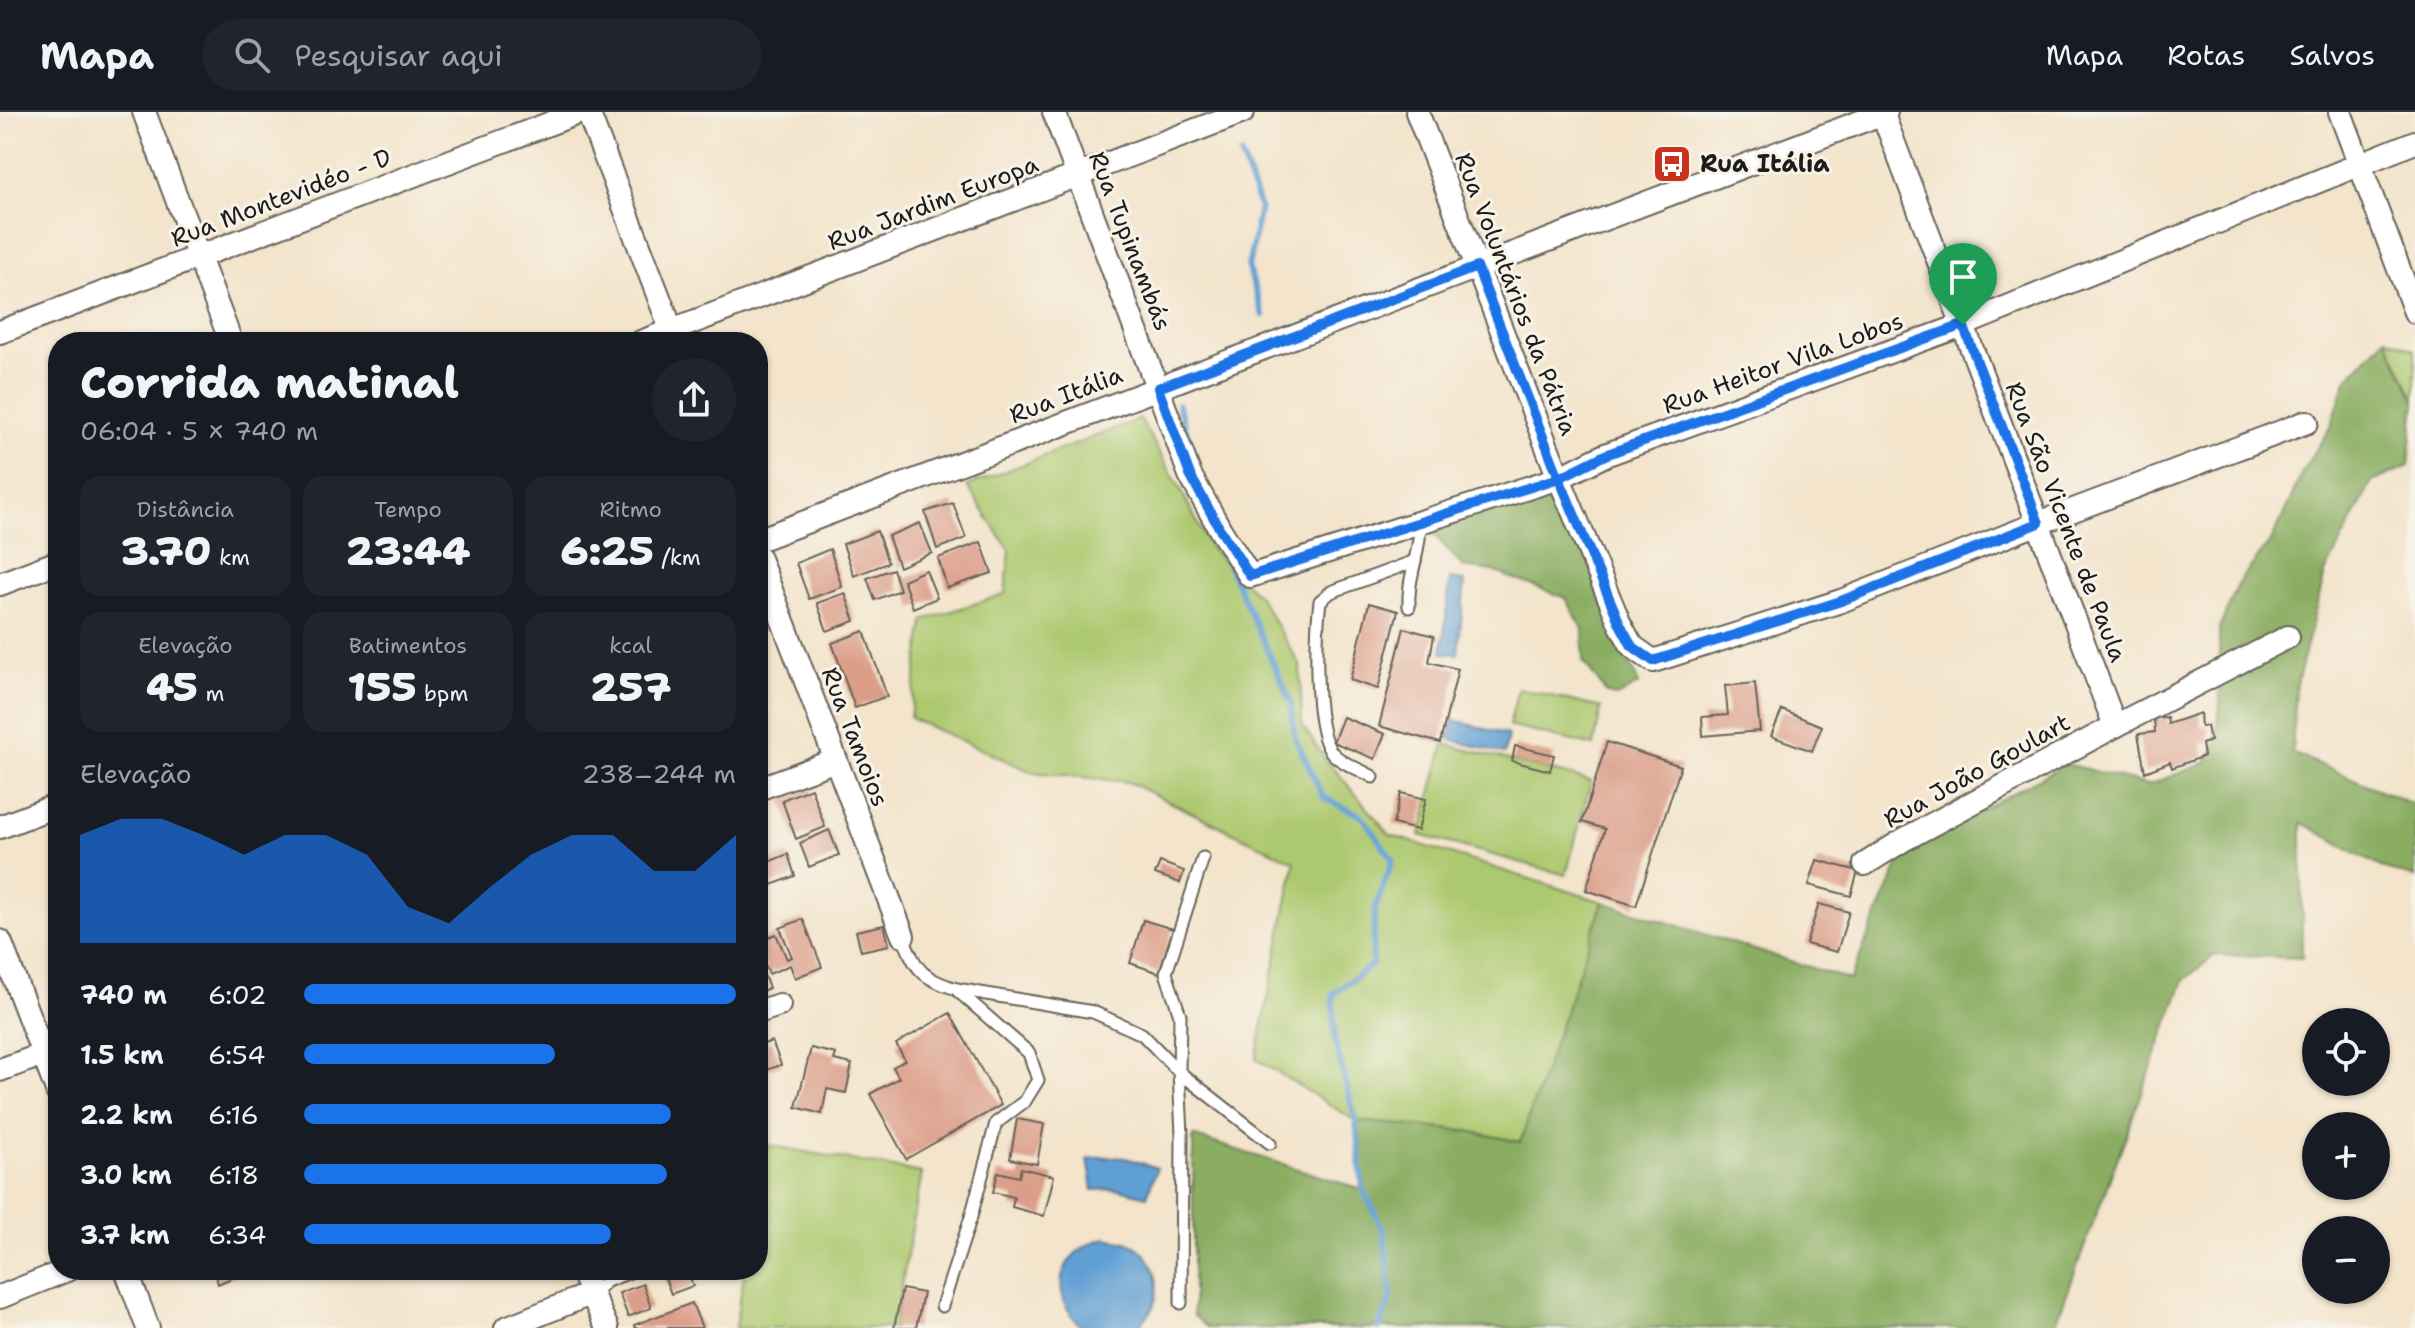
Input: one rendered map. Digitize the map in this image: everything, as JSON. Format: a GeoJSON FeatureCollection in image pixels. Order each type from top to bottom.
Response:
{"type":"FeatureCollection","features":[{"type":"Feature","properties":{"kind":"street"},"geometry":{"type":"LineString","coordinates":[[144,112],[227,332]]}},
{"type":"Feature","properties":{"kind":"street","name":"Rua Montevidéo - D"},"geometry":{"type":"LineString","coordinates":[[0,332],[580,112]]}},
{"type":"Feature","properties":{"kind":"street"},"geometry":{"type":"LineString","coordinates":[[588,112],[672,332]]}},
{"type":"Feature","properties":{"kind":"street","name":"Rua Tupinambás"},"geometry":{"type":"LineString","coordinates":[[1054,112],[1190,475],[1250,576]]}},
{"type":"Feature","properties":{"kind":"street","name":"Rua Jardim Europa"},"geometry":{"type":"LineString","coordinates":[[684,332],[1243,112]]}},
{"type":"Feature","properties":{"kind":"street","name":"Rua Voluntários da Pátria"},"geometry":{"type":"LineString","coordinates":[[1417,112],[1559,478],[1620,624],[1632,646],[1653,661],[1841,601],[2039,523]]}},
{"type":"Feature","properties":{"kind":"street","name":"Rua Itália"},"geometry":{"type":"LineString","coordinates":[[768,536],[1883,112]]}},
{"type":"Feature","properties":{"kind":"street","name":"Rua São Vicente de Paula"},"geometry":{"type":"LineString","coordinates":[[1883,112],[2115,726]]}},
{"type":"Feature","properties":{"kind":"street"},"geometry":{"type":"LineString","coordinates":[[2340,112],[2415,312]]}},
{"type":"Feature","properties":{"kind":"street","name":"Rua Heitor Vila Lobos"},"geometry":{"type":"LineString","coordinates":[[1250,576],[1559,478],[1605,455],[1963,325],[2415,142]]}},
{"type":"Feature","properties":{"kind":"street"},"geometry":{"type":"LineString","coordinates":[[2039,523],[2307,422]]}},
{"type":"Feature","properties":{"kind":"street"},"geometry":{"type":"LineString","coordinates":[[0,584],[48,566]]}},
{"type":"Feature","properties":{"kind":"street","name":"Rua Tamoios"},"geometry":{"type":"LineString","coordinates":[[768,582],[903,936]]}},
{"type":"Feature","properties":{"kind":"street","name":"Rua João Goulart"},"geometry":{"type":"LineString","coordinates":[[1865,864],[1905,839],[2115,726],[2288,637]]}},
{"type":"Feature","properties":{"kind":"street"},"geometry":{"type":"LineString","coordinates":[[768,785],[836,760]]}},
{"type":"Feature","properties":{"kind":"street"},"geometry":{"type":"LineString","coordinates":[[0,827],[48,809]]}},
{"type":"Feature","properties":{"kind":"street"},"geometry":{"type":"LineString","coordinates":[[0,941],[48,1045]]}},
{"type":"Feature","properties":{"kind":"street"},"geometry":{"type":"LineString","coordinates":[[0,1070],[48,1053]]}},
{"type":"Feature","properties":{"kind":"street"},"geometry":{"type":"LineString","coordinates":[[0,1297],[48,1278]]}},
{"type":"Feature","properties":{"kind":"street"},"geometry":{"type":"LineString","coordinates":[[130,1280],[148,1328]]}},
{"type":"Feature","properties":{"kind":"street"},"geometry":{"type":"LineString","coordinates":[[585,1280],[607,1328]]}},
{"type":"Feature","properties":{"kind":"street"},"geometry":{"type":"LineString","coordinates":[[506,1328],[590,1294]]}},
{"type":"Feature","properties":{"kind":"lane"},"geometry":{"type":"LineString","coordinates":[[1409,607],[1408,591],[1421,545],[1420,522]]}},
{"type":"Feature","properties":{"kind":"lane"},"geometry":{"type":"LineString","coordinates":[[1373,777],[1338,758],[1328,748],[1318,705],[1320,601],[1331,592],[1415,561]]}},
{"type":"Feature","properties":{"kind":"lane"},"geometry":{"type":"LineString","coordinates":[[1181,1303],[1180,1015],[1166,973],[1203,858]]}},
{"type":"Feature","properties":{"kind":"lane"},"geometry":{"type":"LineString","coordinates":[[903,936],[913,966],[935,983],[1093,1012],[1142,1034],[1179,1072],[1270,1143]]}},
{"type":"Feature","properties":{"kind":"lane"},"geometry":{"type":"LineString","coordinates":[[942,1306],[971,1217],[996,1123],[1025,1101],[1038,1080],[1029,1053],[957,989]]}},
{"type":"Feature","properties":{"kind":"lane"},"geometry":{"type":"LineString","coordinates":[[590,1294],[610,1280]]}},
{"type":"Feature","properties":{"kind":"green space"},"geometry":{"type":"Polygon","coordinates":[[[2386,337],[2415,350],[2415,401],[2386,337]]]}},
{"type":"Feature","properties":{"kind":"green space"},"geometry":{"type":"Polygon","coordinates":[[[2386,337],[2415,401],[2409,466],[2372,482],[2325,573],[2296,688],[2292,753],[2415,805],[2415,878],[2385,869],[2302,823],[2302,958],[2215,955],[2184,980],[2054,1328],[1208,1328],[1193,1315],[1193,1136],[1362,1189],[1356,1121],[1468,1131],[1520,1142],[1603,902],[1850,980],[1901,858],[1934,835],[2066,764],[2148,785],[2206,763],[2216,744],[2220,703],[2219,629],[2239,582],[2273,538],[2304,469],[2331,426],[2346,380],[2386,337]]]}},
{"type":"Feature","properties":{"kind":"green space"},"geometry":{"type":"Polygon","coordinates":[[[1140,419],[1210,548],[1259,596],[1300,665],[1302,725],[1324,757],[1390,835],[1603,902],[1521,1142],[1468,1131],[1356,1121],[1256,1059],[1295,862],[1128,782],[1032,772],[910,718],[924,620],[1005,594],[1010,551],[967,486],[1140,419]]]}},
{"type":"Feature","properties":{"kind":"green space"},"geometry":{"type":"Polygon","coordinates":[[[1557,486],[1639,684],[1617,697],[1607,694],[1583,661],[1583,629],[1566,598],[1493,571],[1463,567],[1429,528],[1557,486]]]}},
{"type":"Feature","properties":{"kind":"green space"},"geometry":{"type":"Polygon","coordinates":[[[1518,688],[1601,708],[1594,746],[1509,726],[1518,688]]]}},
{"type":"Feature","properties":{"kind":"green space"},"geometry":{"type":"Polygon","coordinates":[[[1444,744],[1591,781],[1566,875],[1420,835],[1444,744]]]}},
{"type":"Feature","properties":{"kind":"green space"},"geometry":{"type":"Polygon","coordinates":[[[768,1145],[922,1173],[894,1328],[735,1328],[743,1280],[768,1280],[768,1145]]]}},
{"type":"Feature","properties":{"kind":"water"},"geometry":{"type":"Polygon","coordinates":[[[1450,579],[1465,581],[1458,654],[1442,653],[1450,579]]]}},
{"type":"Feature","properties":{"kind":"water"},"geometry":{"type":"Polygon","coordinates":[[[1453,720],[1508,735],[1504,754],[1449,739],[1453,720]]]}},
{"type":"Feature","properties":{"kind":"water"},"geometry":{"type":"Polygon","coordinates":[[[1126,1158],[1157,1168],[1147,1196],[1119,1189],[1093,1190],[1088,1159],[1126,1158]]]}},
{"type":"Feature","properties":{"kind":"water"},"geometry":{"type":"Polygon","coordinates":[[[1106,1238],[1137,1247],[1146,1256],[1156,1277],[1157,1289],[1151,1311],[1134,1328],[1083,1328],[1064,1301],[1061,1288],[1068,1263],[1077,1252],[1106,1238]]]}},
{"type":"Feature","properties":{"kind":"building"},"geometry":{"type":"Polygon","coordinates":[[[953,503],[966,538],[937,549],[925,512],[953,503]]]}},
{"type":"Feature","properties":{"kind":"building"},"geometry":{"type":"Polygon","coordinates":[[[920,523],[932,553],[899,567],[888,536],[920,523]]]}},
{"type":"Feature","properties":{"kind":"building"},"geometry":{"type":"Polygon","coordinates":[[[877,531],[888,563],[854,576],[843,544],[877,531]]]}},
{"type":"Feature","properties":{"kind":"building"},"geometry":{"type":"Polygon","coordinates":[[[981,542],[992,573],[947,588],[938,558],[981,542]]]}},
{"type":"Feature","properties":{"kind":"building"},"geometry":{"type":"Polygon","coordinates":[[[830,549],[842,587],[809,599],[796,563],[830,549]]]}},
{"type":"Feature","properties":{"kind":"building"},"geometry":{"type":"Polygon","coordinates":[[[893,569],[900,590],[875,600],[867,578],[893,569]]]}},
{"type":"Feature","properties":{"kind":"building"},"geometry":{"type":"Polygon","coordinates":[[[926,570],[937,598],[913,608],[903,580],[926,570]]]}},
{"type":"Feature","properties":{"kind":"building"},"geometry":{"type":"Polygon","coordinates":[[[845,593],[855,621],[827,631],[817,603],[845,593]]]}},
{"type":"Feature","properties":{"kind":"building"},"geometry":{"type":"Polygon","coordinates":[[[1369,603],[1398,611],[1378,689],[1350,680],[1369,603]]]}},
{"type":"Feature","properties":{"kind":"building"},"geometry":{"type":"Polygon","coordinates":[[[1404,628],[1434,636],[1429,662],[1458,669],[1440,743],[1379,726],[1404,628]]]}},
{"type":"Feature","properties":{"kind":"building"},"geometry":{"type":"Polygon","coordinates":[[[864,631],[887,696],[855,708],[832,643],[864,631]]]}},
{"type":"Feature","properties":{"kind":"building"},"geometry":{"type":"Polygon","coordinates":[[[1755,683],[1760,731],[1703,736],[1702,717],[1728,715],[1725,686],[1755,683]]]}},
{"type":"Feature","properties":{"kind":"building"},"geometry":{"type":"Polygon","coordinates":[[[1782,710],[1822,726],[1812,751],[1771,736],[1782,710]]]}},
{"type":"Feature","properties":{"kind":"building"},"geometry":{"type":"Polygon","coordinates":[[[2200,713],[2201,727],[2207,726],[2210,741],[2202,744],[2204,756],[2172,768],[2170,762],[2145,772],[2138,734],[2155,732],[2154,718],[2167,717],[2168,724],[2200,713]]]}},
{"type":"Feature","properties":{"kind":"building"},"geometry":{"type":"Polygon","coordinates":[[[1343,717],[1385,734],[1375,759],[1333,742],[1343,717]]]}},
{"type":"Feature","properties":{"kind":"building"},"geometry":{"type":"Polygon","coordinates":[[[1607,742],[1681,766],[1636,906],[1586,890],[1605,829],[1582,822],[1607,742]]]}},
{"type":"Feature","properties":{"kind":"building"},"geometry":{"type":"Polygon","coordinates":[[[1515,746],[1554,755],[1550,771],[1512,761],[1515,746]]]}},
{"type":"Feature","properties":{"kind":"building"},"geometry":{"type":"Polygon","coordinates":[[[811,788],[825,827],[796,839],[782,800],[811,788]]]}},
{"type":"Feature","properties":{"kind":"building"},"geometry":{"type":"Polygon","coordinates":[[[1401,793],[1426,799],[1418,830],[1393,824],[1401,793]]]}},
{"type":"Feature","properties":{"kind":"building"},"geometry":{"type":"Polygon","coordinates":[[[829,830],[839,855],[809,867],[800,843],[829,830]]]}},
{"type":"Feature","properties":{"kind":"building"},"geometry":{"type":"Polygon","coordinates":[[[788,854],[795,876],[768,886],[768,862],[788,854]]]}},
{"type":"Feature","properties":{"kind":"building"},"geometry":{"type":"Polygon","coordinates":[[[1817,860],[1858,871],[1851,896],[1809,885],[1817,860]]]}},
{"type":"Feature","properties":{"kind":"building"},"geometry":{"type":"Polygon","coordinates":[[[1160,862],[1184,871],[1180,883],[1155,874],[1160,862]]]}},
{"type":"Feature","properties":{"kind":"building"},"geometry":{"type":"Polygon","coordinates":[[[1819,904],[1849,912],[1837,952],[1806,944],[1819,904]]]}},
{"type":"Feature","properties":{"kind":"building"},"geometry":{"type":"Polygon","coordinates":[[[803,919],[822,967],[795,978],[790,965],[769,974],[768,937],[776,934],[787,959],[792,957],[780,928],[803,919]]]}},
{"type":"Feature","properties":{"kind":"building"},"geometry":{"type":"Polygon","coordinates":[[[1143,920],[1173,929],[1159,973],[1130,963],[1143,920]]]}},
{"type":"Feature","properties":{"kind":"building"},"geometry":{"type":"Polygon","coordinates":[[[884,925],[889,945],[861,951],[856,931],[884,925]]]}},
{"type":"Feature","properties":{"kind":"building"},"geometry":{"type":"Polygon","coordinates":[[[950,1013],[1001,1105],[906,1159],[870,1094],[899,1078],[893,1067],[905,1060],[896,1044],[950,1013]]]}},
{"type":"Feature","properties":{"kind":"building"},"geometry":{"type":"Polygon","coordinates":[[[772,1041],[781,1065],[768,1070],[768,1042],[772,1041]]]}},
{"type":"Feature","properties":{"kind":"building"},"geometry":{"type":"Polygon","coordinates":[[[811,1048],[836,1054],[834,1060],[852,1064],[846,1093],[827,1089],[822,1114],[796,1107],[811,1048]]]}},
{"type":"Feature","properties":{"kind":"building"},"geometry":{"type":"Polygon","coordinates":[[[1017,1119],[1044,1124],[1037,1164],[1010,1159],[1017,1119]]]}},
{"type":"Feature","properties":{"kind":"building"},"geometry":{"type":"Polygon","coordinates":[[[1021,1168],[1054,1176],[1044,1216],[1012,1207],[1014,1197],[993,1192],[998,1172],[1019,1177],[1021,1168]]]}},
{"type":"Feature","properties":{"kind":"building"},"geometry":{"type":"Polygon","coordinates":[[[666,1280],[691,1280],[693,1286],[671,1294],[666,1280]]]}},
{"type":"Feature","properties":{"kind":"building"},"geometry":{"type":"Polygon","coordinates":[[[643,1284],[651,1308],[628,1317],[619,1293],[643,1284]]]}},
{"type":"Feature","properties":{"kind":"building"},"geometry":{"type":"Polygon","coordinates":[[[902,1289],[923,1293],[916,1328],[894,1328],[902,1289]]]}},
{"type":"Feature","properties":{"kind":"building"},"geometry":{"type":"Polygon","coordinates":[[[692,1303],[702,1328],[635,1328],[634,1325],[692,1303]]]}},
{"type":"Feature","properties":{"kind":"waterway"},"geometry":{"type":"LineString","coordinates":[[1241,155],[1260,208],[1248,267],[1263,315]]}},
{"type":"Feature","properties":{"kind":"waterway"},"geometry":{"type":"LineString","coordinates":[[1178,405],[1191,446]]}},
{"type":"Feature","properties":{"kind":"waterway"},"geometry":{"type":"LineString","coordinates":[[1221,549],[1291,702],[1295,738],[1324,798],[1362,816],[1393,860],[1375,909],[1372,965],[1333,994],[1335,1043],[1356,1121],[1363,1189],[1384,1231],[1391,1298],[1379,1328]]}},
{"type":"Feature","properties":{"kind":"place","name":"Rua Itália"},"geometry":{"type":"Point","coordinates":[1672,164]}},
{"type":"Feature","properties":{"kind":"route"},"geometry":{"type":"LineString","coordinates":[[1963,325],[1605,455],[1559,478],[1250,576],[1190,475],[1158,388],[1477,267],[1559,478],[1620,624],[1632,646],[1653,661],[1841,601],[2039,523],[1963,325]]}}]}
